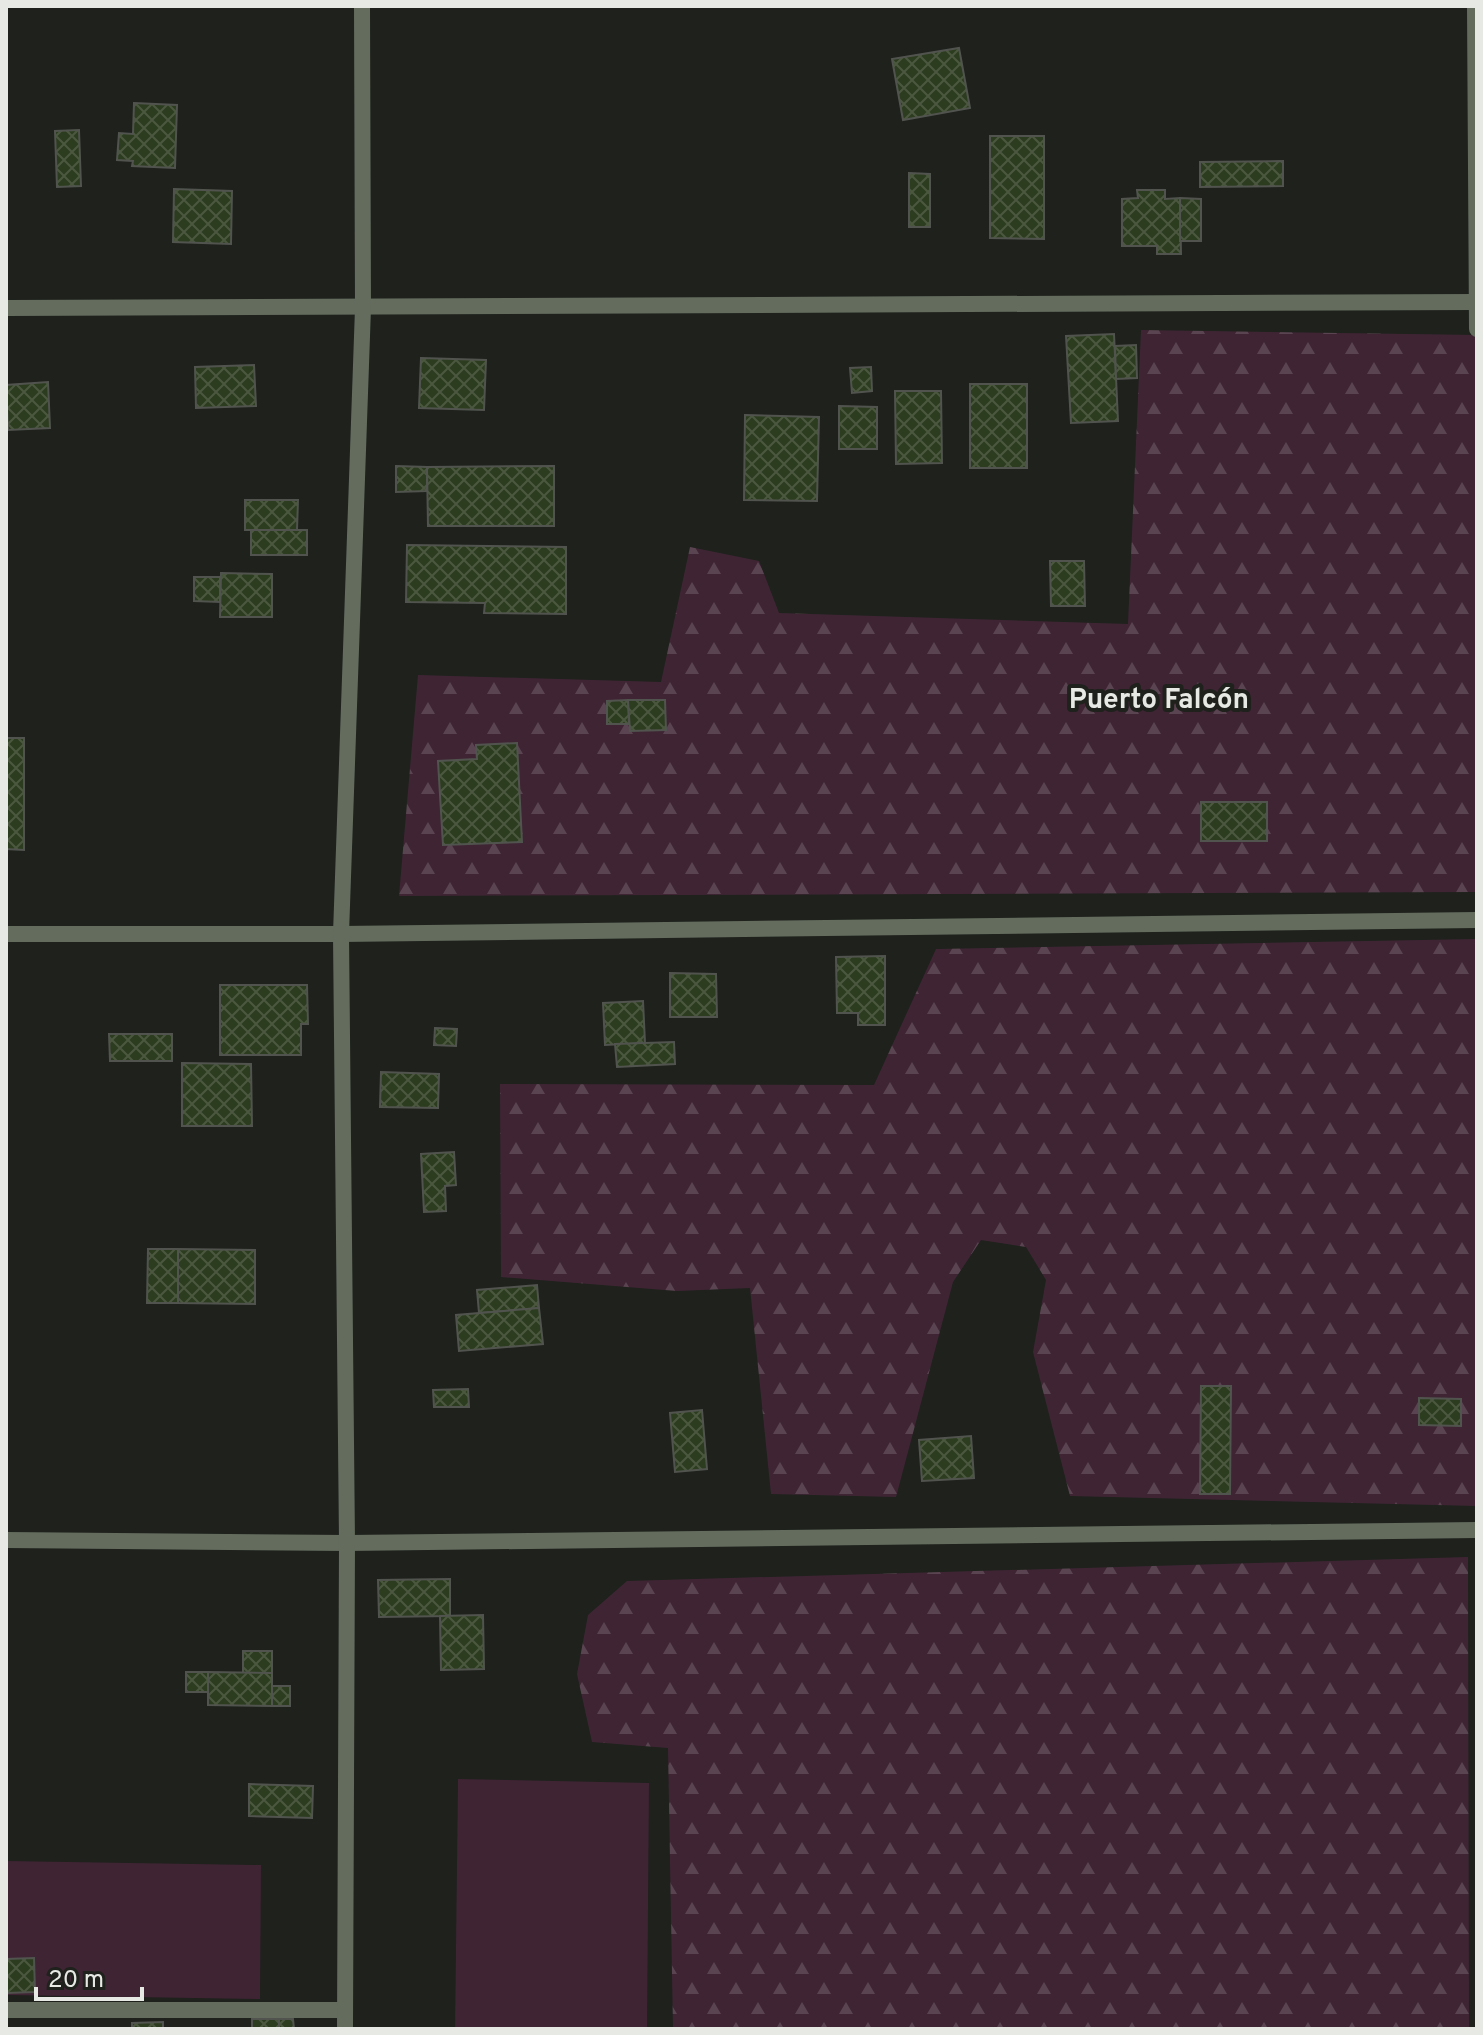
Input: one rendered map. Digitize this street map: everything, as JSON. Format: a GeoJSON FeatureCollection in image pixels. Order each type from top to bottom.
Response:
{"type":"FeatureCollection","features":[{"type":"Feature","properties":{"kind":"street"},"geometry":{"type":"LineString","coordinates":[[345,2029],[347,1543],[341,934],[363,308],[362,6]]}},
{"type":"Feature","properties":{"kind":"street"},"geometry":{"type":"LineString","coordinates":[[1475,6],[1477,329]]}},
{"type":"Feature","properties":{"kind":"street"},"geometry":{"type":"LineString","coordinates":[[6,308],[1477,302]]}},
{"type":"Feature","properties":{"kind":"street"},"geometry":{"type":"LineString","coordinates":[[6,934],[341,934],[1477,920]]}},
{"type":"Feature","properties":{"kind":"street"},"geometry":{"type":"LineString","coordinates":[[6,1540],[347,1543],[1477,1530]]}},
{"type":"Feature","properties":{"kind":"street"},"geometry":{"type":"LineString","coordinates":[[6,2010],[345,2010]]}},
{"type":"Feature","properties":{"kind":"green space"},"geometry":{"type":"Polygon","coordinates":[[[1141,330],[1477,335],[1477,892],[399,896],[418,675],[661,682],[690,547],[759,561],[779,613],[1128,624],[1141,330]]]}},
{"type":"Feature","properties":{"kind":"green space"},"geometry":{"type":"Polygon","coordinates":[[[1477,939],[1477,1506],[1070,1496],[1033,1352],[1046,1280],[1026,1247],[981,1240],[953,1282],[896,1497],[771,1494],[750,1288],[677,1291],[501,1277],[500,1084],[874,1085],[936,949],[1477,939]]]}},
{"type":"Feature","properties":{"kind":"green space"},"geometry":{"type":"Polygon","coordinates":[[[1468,1557],[1469,2029],[673,2029],[668,1748],[592,1742],[577,1674],[588,1615],[627,1581],[1468,1557]]]}},
{"type":"Feature","properties":{"kind":"green space"},"geometry":{"type":"Polygon","coordinates":[[[458,1779],[649,1783],[647,2029],[455,2029],[458,1779]]]}},
{"type":"Feature","properties":{"kind":"green space"},"geometry":{"type":"Polygon","coordinates":[[[6,1861],[261,1865],[260,1999],[6,1995],[6,1861]]]}},
{"type":"Feature","properties":{"kind":"building"},"geometry":{"type":"Polygon","coordinates":[[[959,48],[970,108],[903,120],[892,59],[959,48]]]}},
{"type":"Feature","properties":{"kind":"building"},"geometry":{"type":"Polygon","coordinates":[[[134,103],[177,105],[175,168],[132,166],[133,161],[117,160],[119,133],[133,134],[134,103]]]}},
{"type":"Feature","properties":{"kind":"building"},"geometry":{"type":"Polygon","coordinates":[[[79,130],[81,186],[57,187],[55,131],[79,130]]]}},
{"type":"Feature","properties":{"kind":"building"},"geometry":{"type":"Polygon","coordinates":[[[990,136],[1044,136],[1044,239],[990,238],[990,136]]]}},
{"type":"Feature","properties":{"kind":"building"},"geometry":{"type":"Polygon","coordinates":[[[1283,161],[1283,186],[1200,187],[1200,162],[1283,161]]]}},
{"type":"Feature","properties":{"kind":"building"},"geometry":{"type":"Polygon","coordinates":[[[909,173],[930,174],[930,227],[909,227],[909,173]]]}},
{"type":"Feature","properties":{"kind":"building"},"geometry":{"type":"Polygon","coordinates":[[[174,189],[232,191],[231,244],[173,242],[174,189]]]}},
{"type":"Feature","properties":{"kind":"building"},"geometry":{"type":"Polygon","coordinates":[[[1137,190],[1165,190],[1165,199],[1180,198],[1181,254],[1157,254],[1157,246],[1122,246],[1122,199],[1138,198],[1137,190]]]}},
{"type":"Feature","properties":{"kind":"building"},"geometry":{"type":"Polygon","coordinates":[[[1180,198],[1201,199],[1201,241],[1180,241],[1180,198]]]}},
{"type":"Feature","properties":{"kind":"building"},"geometry":{"type":"Polygon","coordinates":[[[1114,334],[1118,421],[1071,423],[1066,336],[1114,334]]]}},
{"type":"Feature","properties":{"kind":"building"},"geometry":{"type":"Polygon","coordinates":[[[1136,345],[1137,378],[1116,379],[1115,346],[1136,345]]]}},
{"type":"Feature","properties":{"kind":"building"},"geometry":{"type":"Polygon","coordinates":[[[421,358],[486,360],[484,410],[419,408],[421,358]]]}},
{"type":"Feature","properties":{"kind":"building"},"geometry":{"type":"Polygon","coordinates":[[[254,365],[256,406],[196,408],[195,367],[254,365]]]}},
{"type":"Feature","properties":{"kind":"building"},"geometry":{"type":"Polygon","coordinates":[[[871,367],[872,391],[852,393],[850,368],[871,367]]]}},
{"type":"Feature","properties":{"kind":"building"},"geometry":{"type":"Polygon","coordinates":[[[48,382],[50,428],[8,430],[6,385],[48,382]]]}},
{"type":"Feature","properties":{"kind":"building"},"geometry":{"type":"Polygon","coordinates":[[[970,384],[1027,384],[1027,468],[970,468],[970,384]]]}},
{"type":"Feature","properties":{"kind":"building"},"geometry":{"type":"Polygon","coordinates":[[[895,391],[941,391],[942,463],[896,464],[895,391]]]}},
{"type":"Feature","properties":{"kind":"building"},"geometry":{"type":"Polygon","coordinates":[[[839,406],[877,407],[877,449],[839,449],[839,406]]]}},
{"type":"Feature","properties":{"kind":"building"},"geometry":{"type":"Polygon","coordinates":[[[745,415],[819,417],[817,501],[744,500],[745,415]]]}},
{"type":"Feature","properties":{"kind":"building"},"geometry":{"type":"Polygon","coordinates":[[[396,466],[427,467],[427,491],[396,492],[396,466]]]}},
{"type":"Feature","properties":{"kind":"building"},"geometry":{"type":"Polygon","coordinates":[[[554,466],[554,526],[428,526],[427,467],[554,466]]]}},
{"type":"Feature","properties":{"kind":"building"},"geometry":{"type":"Polygon","coordinates":[[[245,500],[298,500],[297,530],[245,530],[245,500]]]}},
{"type":"Feature","properties":{"kind":"building"},"geometry":{"type":"Polygon","coordinates":[[[251,530],[307,530],[307,555],[251,555],[251,530]]]}},
{"type":"Feature","properties":{"kind":"building"},"geometry":{"type":"Polygon","coordinates":[[[407,545],[566,547],[566,614],[484,613],[485,603],[406,602],[407,545]]]}},
{"type":"Feature","properties":{"kind":"building"},"geometry":{"type":"Polygon","coordinates":[[[1050,561],[1084,561],[1085,606],[1051,606],[1050,561]]]}},
{"type":"Feature","properties":{"kind":"building"},"geometry":{"type":"Polygon","coordinates":[[[221,573],[272,574],[272,617],[220,617],[221,573]]]}},
{"type":"Feature","properties":{"kind":"building"},"geometry":{"type":"Polygon","coordinates":[[[194,577],[220,577],[220,602],[194,601],[194,577]]]}},
{"type":"Feature","properties":{"kind":"building"},"geometry":{"type":"Polygon","coordinates":[[[628,700],[629,724],[607,724],[607,701],[628,700]]]}},
{"type":"Feature","properties":{"kind":"building"},"geometry":{"type":"Polygon","coordinates":[[[628,700],[665,700],[666,730],[630,731],[628,700]]]}},
{"type":"Feature","properties":{"kind":"building"},"geometry":{"type":"Polygon","coordinates":[[[6,738],[24,738],[24,850],[6,849],[6,738]]]}},
{"type":"Feature","properties":{"kind":"building"},"geometry":{"type":"Polygon","coordinates":[[[517,743],[522,842],[443,845],[438,761],[477,759],[476,745],[517,743]]]}},
{"type":"Feature","properties":{"kind":"building"},"geometry":{"type":"Polygon","coordinates":[[[1201,802],[1267,802],[1267,841],[1201,841],[1201,802]]]}},
{"type":"Feature","properties":{"kind":"building"},"geometry":{"type":"Polygon","coordinates":[[[885,956],[885,1025],[858,1025],[858,1013],[837,1013],[836,957],[885,956]]]}},
{"type":"Feature","properties":{"kind":"building"},"geometry":{"type":"Polygon","coordinates":[[[670,973],[716,974],[717,1017],[670,1017],[670,973]]]}},
{"type":"Feature","properties":{"kind":"building"},"geometry":{"type":"Polygon","coordinates":[[[220,985],[307,985],[308,1024],[301,1024],[301,1055],[220,1055],[220,985]]]}},
{"type":"Feature","properties":{"kind":"building"},"geometry":{"type":"Polygon","coordinates":[[[643,1001],[645,1043],[605,1045],[603,1003],[643,1001]]]}},
{"type":"Feature","properties":{"kind":"building"},"geometry":{"type":"Polygon","coordinates":[[[435,1028],[457,1029],[456,1046],[434,1045],[435,1028]]]}},
{"type":"Feature","properties":{"kind":"building"},"geometry":{"type":"Polygon","coordinates":[[[109,1034],[172,1034],[172,1061],[110,1061],[109,1034]]]}},
{"type":"Feature","properties":{"kind":"building"},"geometry":{"type":"Polygon","coordinates":[[[674,1042],[675,1064],[617,1067],[615,1044],[674,1042]]]}},
{"type":"Feature","properties":{"kind":"building"},"geometry":{"type":"Polygon","coordinates":[[[182,1063],[251,1064],[252,1126],[182,1126],[182,1063]]]}},
{"type":"Feature","properties":{"kind":"building"},"geometry":{"type":"Polygon","coordinates":[[[381,1072],[439,1074],[438,1108],[380,1107],[381,1072]]]}},
{"type":"Feature","properties":{"kind":"building"},"geometry":{"type":"Polygon","coordinates":[[[454,1152],[456,1185],[445,1186],[446,1211],[424,1212],[421,1154],[454,1152]]]}},
{"type":"Feature","properties":{"kind":"building"},"geometry":{"type":"Polygon","coordinates":[[[148,1249],[178,1249],[178,1303],[147,1303],[148,1249]]]}},
{"type":"Feature","properties":{"kind":"building"},"geometry":{"type":"Polygon","coordinates":[[[178,1249],[255,1250],[255,1304],[178,1303],[178,1249]]]}},
{"type":"Feature","properties":{"kind":"building"},"geometry":{"type":"Polygon","coordinates":[[[537,1285],[539,1308],[479,1313],[477,1290],[537,1285]]]}},
{"type":"Feature","properties":{"kind":"building"},"geometry":{"type":"Polygon","coordinates":[[[539,1308],[543,1344],[459,1351],[456,1315],[539,1308]]]}},
{"type":"Feature","properties":{"kind":"building"},"geometry":{"type":"Polygon","coordinates":[[[1201,1386],[1231,1386],[1230,1494],[1200,1494],[1201,1386]]]}},
{"type":"Feature","properties":{"kind":"building"},"geometry":{"type":"Polygon","coordinates":[[[468,1389],[469,1407],[434,1407],[433,1390],[468,1389]]]}},
{"type":"Feature","properties":{"kind":"building"},"geometry":{"type":"Polygon","coordinates":[[[1419,1398],[1461,1399],[1461,1426],[1419,1425],[1419,1398]]]}},
{"type":"Feature","properties":{"kind":"building"},"geometry":{"type":"Polygon","coordinates":[[[702,1410],[707,1469],[675,1472],[670,1413],[702,1410]]]}},
{"type":"Feature","properties":{"kind":"building"},"geometry":{"type":"Polygon","coordinates":[[[971,1436],[974,1478],[922,1481],[919,1440],[971,1436]]]}},
{"type":"Feature","properties":{"kind":"building"},"geometry":{"type":"Polygon","coordinates":[[[450,1579],[450,1616],[379,1617],[378,1580],[450,1579]]]}},
{"type":"Feature","properties":{"kind":"building"},"geometry":{"type":"Polygon","coordinates":[[[483,1615],[484,1669],[441,1670],[440,1616],[483,1615]]]}},
{"type":"Feature","properties":{"kind":"building"},"geometry":{"type":"Polygon","coordinates":[[[243,1651],[272,1651],[272,1673],[243,1673],[243,1651]]]}},
{"type":"Feature","properties":{"kind":"building"},"geometry":{"type":"Polygon","coordinates":[[[186,1672],[208,1672],[208,1692],[186,1692],[186,1672]]]}},
{"type":"Feature","properties":{"kind":"building"},"geometry":{"type":"Polygon","coordinates":[[[208,1672],[272,1673],[272,1706],[208,1705],[208,1672]]]}},
{"type":"Feature","properties":{"kind":"building"},"geometry":{"type":"Polygon","coordinates":[[[272,1686],[290,1686],[290,1706],[272,1706],[272,1686]]]}},
{"type":"Feature","properties":{"kind":"building"},"geometry":{"type":"Polygon","coordinates":[[[249,1784],[313,1786],[312,1818],[249,1816],[249,1784]]]}},
{"type":"Feature","properties":{"kind":"building"},"geometry":{"type":"Polygon","coordinates":[[[34,1958],[35,1992],[6,1993],[6,1959],[34,1958]]]}},
{"type":"Feature","properties":{"kind":"building"},"geometry":{"type":"Polygon","coordinates":[[[252,2019],[279,2019],[279,2029],[252,2029],[252,2019]]]}},
{"type":"Feature","properties":{"kind":"building"},"geometry":{"type":"Polygon","coordinates":[[[279,2019],[293,2019],[294,2029],[279,2029],[279,2019]]]}},
{"type":"Feature","properties":{"kind":"building"},"geometry":{"type":"Polygon","coordinates":[[[163,2022],[163,2029],[132,2029],[132,2023],[163,2022]]]}},
{"type":"Feature","properties":{"kind":"district","name":"Puerto Falcón"},"geometry":{"type":"Point","coordinates":[1159,701]}}]}
